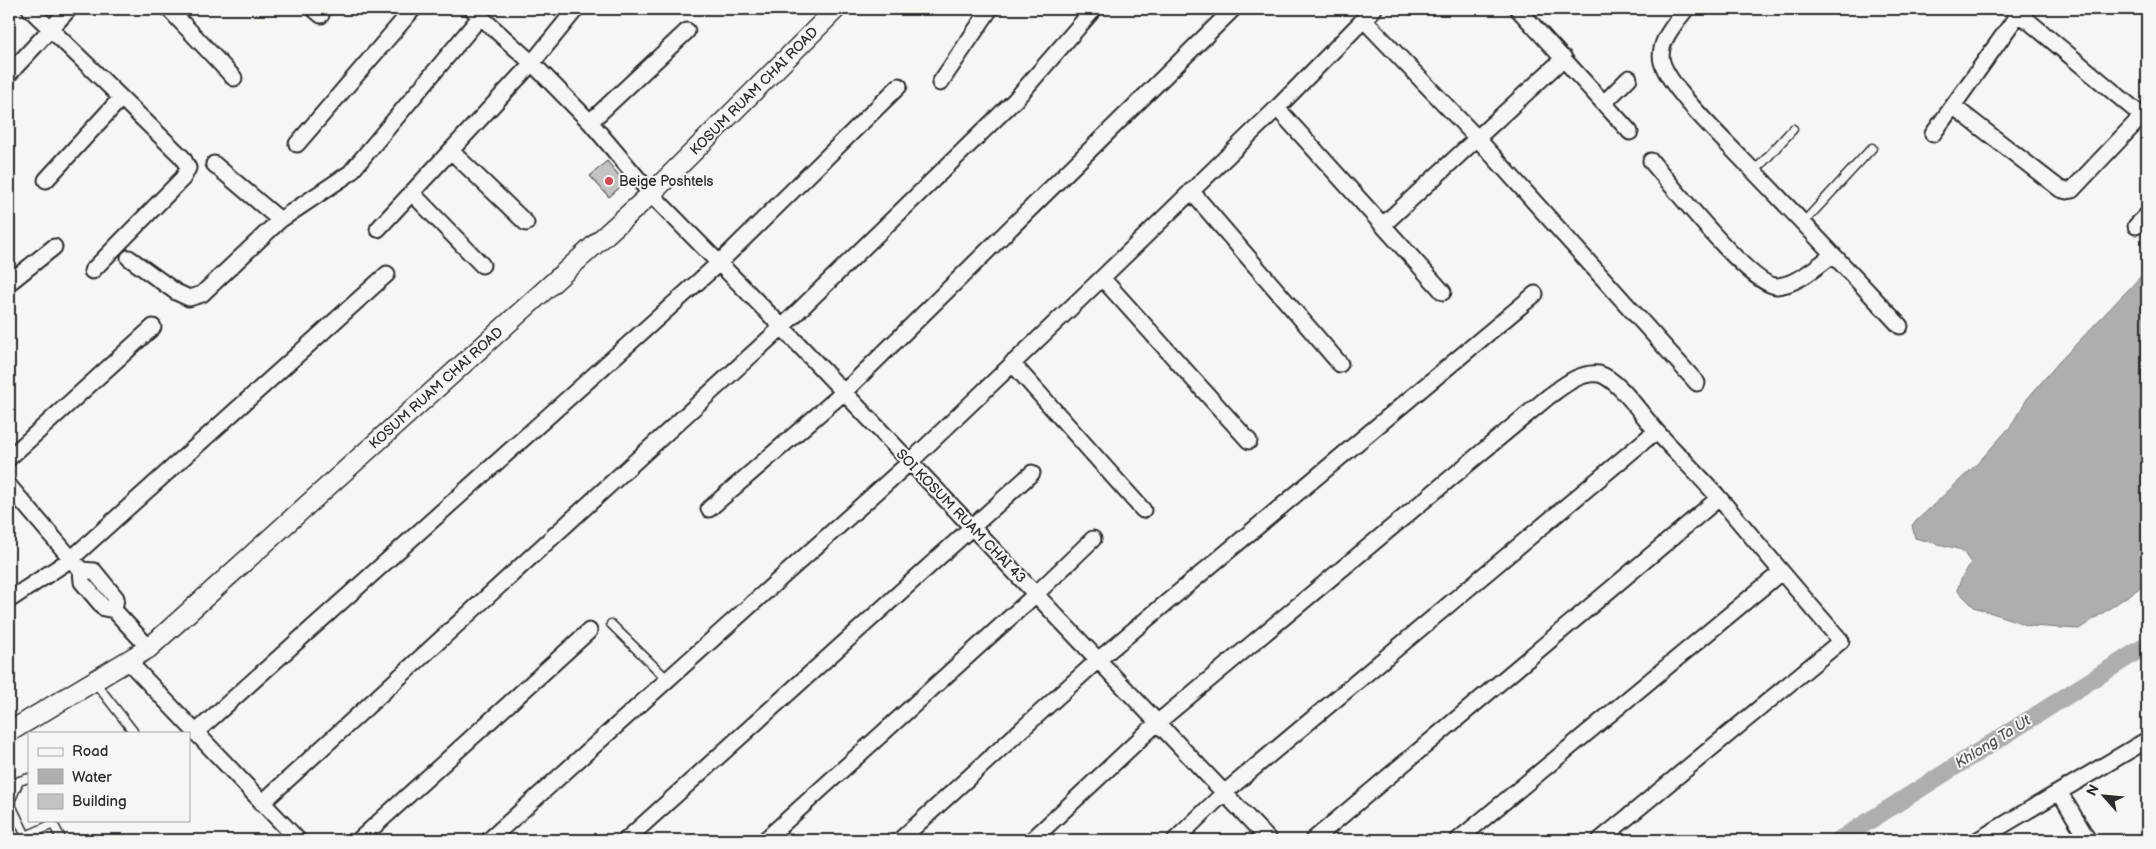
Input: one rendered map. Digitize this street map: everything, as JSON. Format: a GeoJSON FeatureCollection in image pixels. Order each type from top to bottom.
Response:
{"type":"FeatureCollection","features":[{"type":"Feature","properties":{"kind":"street"},"geometry":{"type":"LineString","coordinates":[[30,9],[183,158],[188,168],[184,178],[92,271]]}},
{"type":"Feature","properties":{"kind":"street"},"geometry":{"type":"LineString","coordinates":[[9,74],[69,9]]}},
{"type":"Feature","properties":{"kind":"street"},"geometry":{"type":"LineString","coordinates":[[169,9],[234,78]]}},
{"type":"Feature","properties":{"kind":"street"},"geometry":{"type":"LineString","coordinates":[[297,144],[413,9]]}},
{"type":"Feature","properties":{"kind":"street"},"geometry":{"type":"LineString","coordinates":[[378,230],[532,63],[576,9]]}},
{"type":"Feature","properties":{"kind":"street","name":"KOSUM RUAM CHAI ROAD"},"geometry":{"type":"LineString","coordinates":[[9,732],[149,648],[651,194],[836,9]]}},
{"type":"Feature","properties":{"kind":"street"},"geometry":{"type":"LineString","coordinates":[[940,83],[990,9]]}},
{"type":"Feature","properties":{"kind":"street"},"geometry":{"type":"LineString","coordinates":[[262,803],[782,327],[1015,100],[1094,9]]}},
{"type":"Feature","properties":{"kind":"street"},"geometry":{"type":"LineString","coordinates":[[710,510],[843,393],[1233,9]]}},
{"type":"Feature","properties":{"kind":"street"},"geometry":{"type":"LineString","coordinates":[[1518,9],[1630,132]]}},
{"type":"Feature","properties":{"kind":"street"},"geometry":{"type":"LineString","coordinates":[[1686,9],[1661,49],[1662,62],[1669,76],[1706,122],[1900,326]]}},
{"type":"Feature","properties":{"kind":"street"},"geometry":{"type":"LineString","coordinates":[[1933,134],[1952,106],[2019,10],[2145,118],[2072,190],[2067,191],[2060,189],[1952,106]]}},
{"type":"Feature","properties":{"kind":"street"},"geometry":{"type":"LineString","coordinates":[[129,258],[176,292],[189,298],[202,294],[280,220],[350,173],[476,13]]}},
{"type":"Feature","properties":{"kind":"street","name":"SOI KOSUM RUAM CHAI 43"},"geometry":{"type":"LineString","coordinates":[[476,13],[532,63],[590,122],[651,194],[782,327],[1269,840]]}},
{"type":"Feature","properties":{"kind":"street"},"geometry":{"type":"LineString","coordinates":[[489,840],[910,462],[1277,108],[1369,14],[1477,138],[1697,383]]}},
{"type":"Feature","properties":{"kind":"street"},"geometry":{"type":"LineString","coordinates":[[590,122],[686,31]]}},
{"type":"Feature","properties":{"kind":"street"},"geometry":{"type":"LineString","coordinates":[[1383,225],[1564,58]]}},
{"type":"Feature","properties":{"kind":"street"},"geometry":{"type":"LineString","coordinates":[[1604,103],[1629,78]]}},
{"type":"Feature","properties":{"kind":"street"},"geometry":{"type":"LineString","coordinates":[[195,733],[719,263],[899,86]]}},
{"type":"Feature","properties":{"kind":"street"},"geometry":{"type":"LineString","coordinates":[[46,180],[121,98]]}},
{"type":"Feature","properties":{"kind":"street"},"geometry":{"type":"LineString","coordinates":[[1277,108],[1443,292]]}},
{"type":"Feature","properties":{"kind":"street"},"geometry":{"type":"LineString","coordinates":[[451,151],[526,223]]}},
{"type":"Feature","properties":{"kind":"street"},"geometry":{"type":"LineString","coordinates":[[1651,161],[1738,261],[1756,276],[1774,286],[1787,285],[1833,255]]}},
{"type":"Feature","properties":{"kind":"street"},"geometry":{"type":"LineString","coordinates":[[214,164],[280,220]]}},
{"type":"Feature","properties":{"kind":"street"},"geometry":{"type":"LineString","coordinates":[[1191,191],[1340,364]]}},
{"type":"Feature","properties":{"kind":"street"},"geometry":{"type":"LineString","coordinates":[[412,193],[482,265]]}},
{"type":"Feature","properties":{"kind":"street"},"geometry":{"type":"LineString","coordinates":[[9,283],[54,247]]}},
{"type":"Feature","properties":{"kind":"street"},"geometry":{"type":"LineString","coordinates":[[9,600],[76,565],[387,274]]}},
{"type":"Feature","properties":{"kind":"street"},"geometry":{"type":"LineString","coordinates":[[1102,278],[1249,440]]}},
{"type":"Feature","properties":{"kind":"street"},"geometry":{"type":"LineString","coordinates":[[900,840],[1098,660],[1535,294]]}},
{"type":"Feature","properties":{"kind":"street"},"geometry":{"type":"LineString","coordinates":[[9,458],[153,328]]}},
{"type":"Feature","properties":{"kind":"street"},"geometry":{"type":"LineString","coordinates":[[1012,363],[1143,510]]}},
{"type":"Feature","properties":{"kind":"street"},"geometry":{"type":"LineString","coordinates":[[1032,840],[1157,723],[1566,384],[1588,374],[1599,374],[1610,379],[1719,498],[1841,641],[1600,840]]}},
{"type":"Feature","properties":{"kind":"street"},"geometry":{"type":"LineString","coordinates":[[1175,840],[1224,793],[1656,431]]}},
{"type":"Feature","properties":{"kind":"street"},"geometry":{"type":"LineString","coordinates":[[626,840],[1032,473]]}},
{"type":"Feature","properties":{"kind":"street"},"geometry":{"type":"LineString","coordinates":[[9,486],[76,565],[94,572],[116,598],[114,610],[149,648]]}},
{"type":"Feature","properties":{"kind":"street"},"geometry":{"type":"LineString","coordinates":[[1313,840],[1719,498]]}},
{"type":"Feature","properties":{"kind":"street"},"geometry":{"type":"LineString","coordinates":[[765,840],[1036,594],[1093,539]]}},
{"type":"Feature","properties":{"kind":"street"},"geometry":{"type":"LineString","coordinates":[[1458,840],[1781,572]]}},
{"type":"Feature","properties":{"kind":"street"},"geometry":{"type":"LineString","coordinates":[[360,840],[589,630]]}},
{"type":"Feature","properties":{"kind":"street"},"geometry":{"type":"LineString","coordinates":[[127,660],[298,840]]}},
{"type":"Feature","properties":{"kind":"street"},"geometry":{"type":"LineString","coordinates":[[1978,840],[2147,740]]}},
{"type":"Feature","properties":{"kind":"street"},"geometry":{"type":"LineString","coordinates":[[2060,793],[2088,840]]}},
{"type":"Feature","properties":{"kind":"lane"},"geometry":{"type":"LineString","coordinates":[[1754,172],[1794,129]]}},
{"type":"Feature","properties":{"kind":"lane"},"geometry":{"type":"LineString","coordinates":[[1803,223],[1872,148]]}},
{"type":"Feature","properties":{"kind":"lane"},"geometry":{"type":"LineString","coordinates":[[611,624],[668,680]]}},
{"type":"Feature","properties":{"kind":"lane"},"geometry":{"type":"LineString","coordinates":[[94,681],[133,731]]}},
{"type":"Feature","properties":{"kind":"lane"},"geometry":{"type":"LineString","coordinates":[[28,778],[19,781],[9,803],[26,836],[53,824],[62,840]]}},
{"type":"Feature","properties":{"kind":"water"},"geometry":{"type":"Polygon","coordinates":[[[2147,270],[2147,583],[2079,629],[2030,626],[1974,607],[1957,590],[1962,577],[1971,563],[1962,550],[1915,538],[1912,525],[1976,465],[2010,427],[2027,399],[2059,362],[2147,270]]]}},
{"type":"Feature","properties":{"kind":"building"},"geometry":{"type":"Polygon","coordinates":[[[607,161],[625,183],[609,197],[590,176],[607,161]]]}},
{"type":"Feature","properties":{"kind":"waterway","name":"Khlong Ta Ut"},"geometry":{"type":"LineString","coordinates":[[1839,840],[2147,645]]}},
{"type":"Feature","properties":{"kind":"place","name":"Beige Poshtels"},"geometry":{"type":"Point","coordinates":[609,181]}}]}
